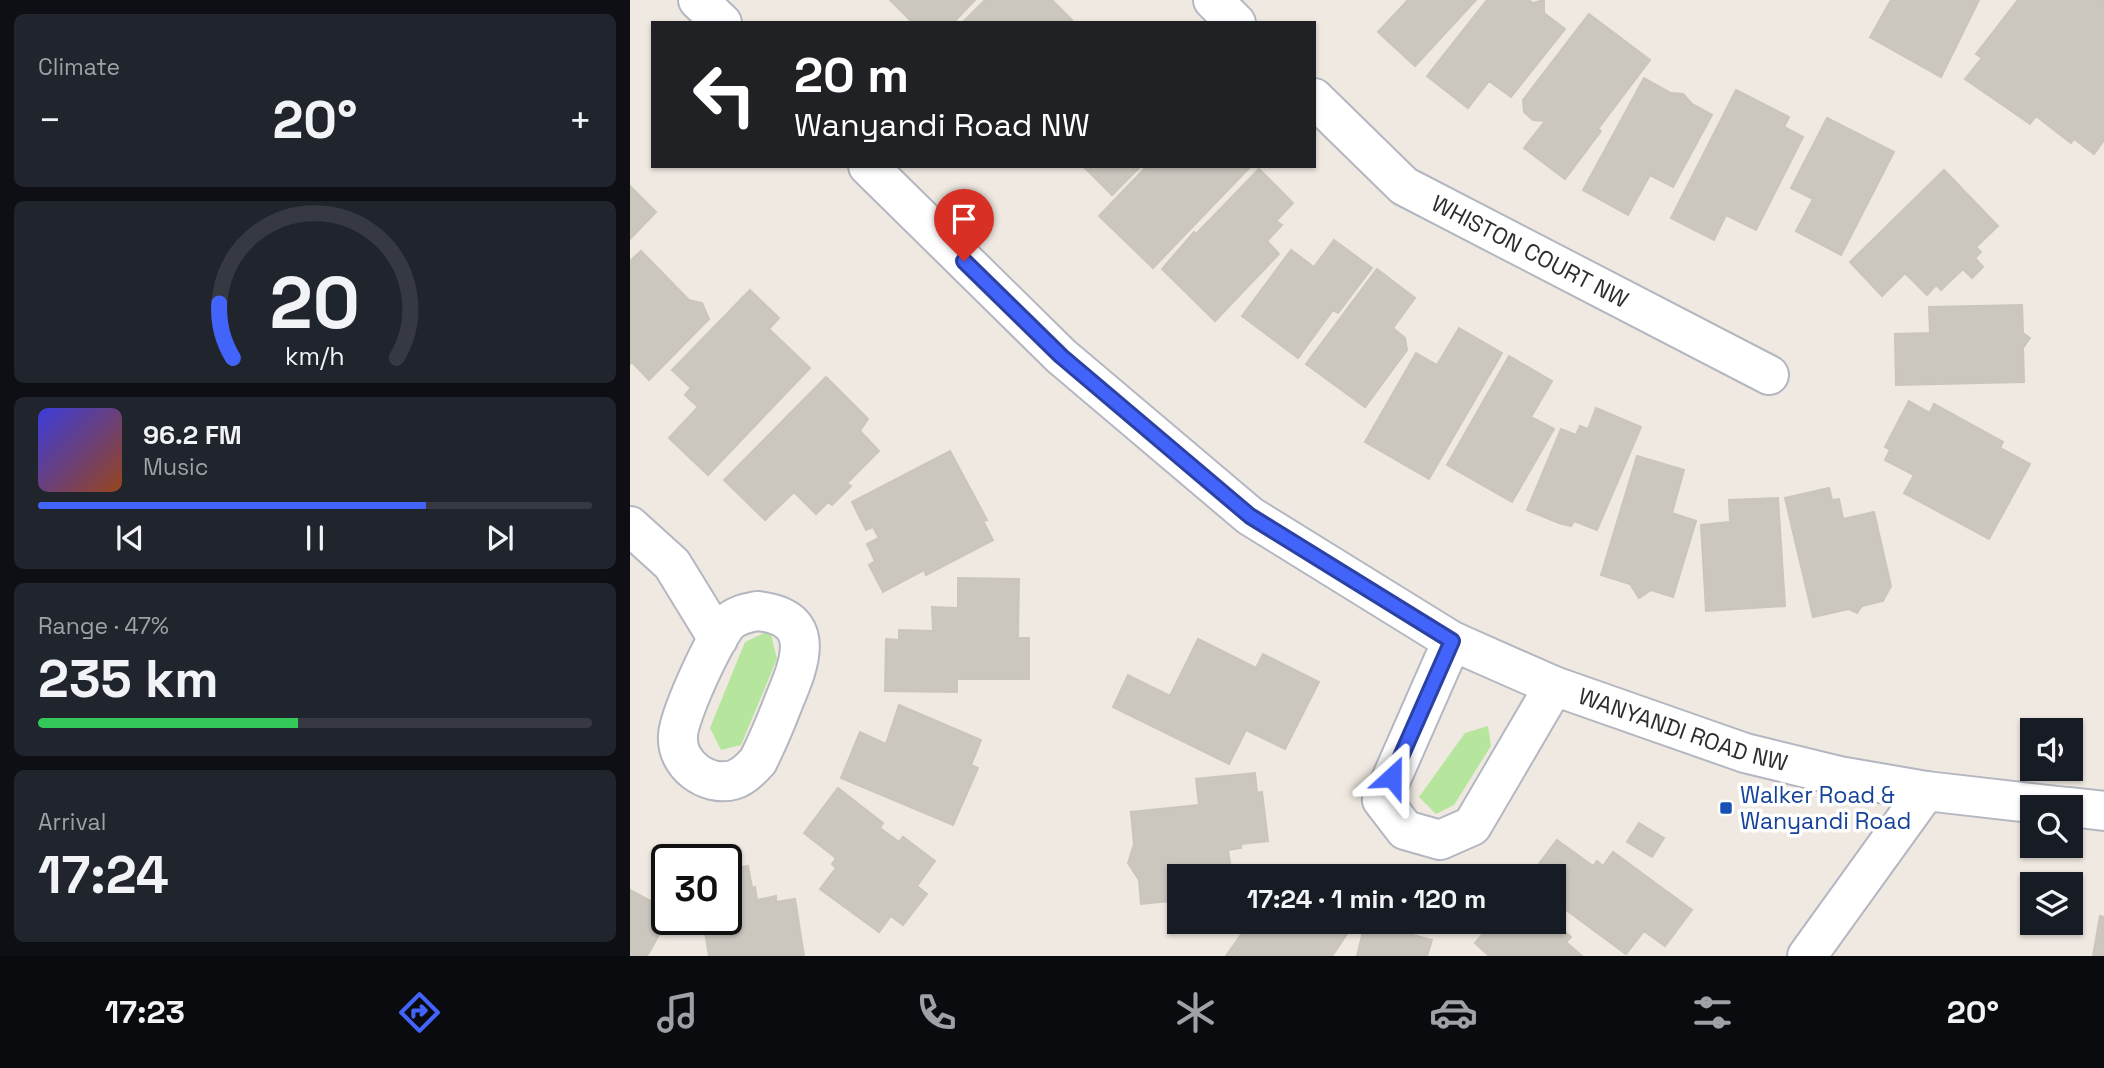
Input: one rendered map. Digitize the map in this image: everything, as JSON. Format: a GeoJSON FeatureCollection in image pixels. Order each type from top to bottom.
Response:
{"type":"FeatureCollection","features":[{"type":"Feature","properties":{"kind":"street"},"geometry":{"type":"LineString","coordinates":[[698,0],[720,21]]}},
{"type":"Feature","properties":{"kind":"street"},"geometry":{"type":"LineString","coordinates":[[1213,0],[1234,21]]}},
{"type":"Feature","properties":{"kind":"street","name":"WHISTON COURT NW"},"geometry":{"type":"LineString","coordinates":[[1316,100],[1404,186],[1769,374]]}},
{"type":"Feature","properties":{"kind":"street","name":"WANYANDI ROAD NW"},"geometry":{"type":"LineString","coordinates":[[870,168],[1061,356],[1250,516],[1452,641],[1554,686],[1745,753],[1839,776],[1926,791],[2020,802]]}},
{"type":"Feature","properties":{"kind":"street"},"geometry":{"type":"LineString","coordinates":[[630,526],[673,564],[718,639]]}},
{"type":"Feature","properties":{"kind":"street","name":"WANYANDI ROAD NW"},"geometry":{"type":"LineString","coordinates":[[1452,641],[1382,800],[1405,830],[1440,840],[1472,825],[1554,686]]}},
{"type":"Feature","properties":{"kind":"street"},"geometry":{"type":"LineString","coordinates":[[1807,956],[1926,791]]}},
{"type":"Feature","properties":{"kind":"street","name":"WANYANDI ROAD NW"},"geometry":{"type":"LineString","coordinates":[[2083,809],[2104,811]]}},
{"type":"Feature","properties":{"kind":"green space"},"geometry":{"type":"Polygon","coordinates":[[[770,630],[777,659],[741,745],[721,750],[710,728],[745,642],[770,630]]]}},
{"type":"Feature","properties":{"kind":"green space"},"geometry":{"type":"Polygon","coordinates":[[[1488,726],[1491,746],[1454,805],[1436,814],[1419,797],[1465,733],[1488,726]]]}},
{"type":"Feature","properties":{"kind":"building"},"geometry":{"type":"Polygon","coordinates":[[[890,0],[975,0],[955,21],[911,21],[890,0]]]}},
{"type":"Feature","properties":{"kind":"building"},"geometry":{"type":"Polygon","coordinates":[[[985,0],[1052,0],[1072,20],[1071,21],[964,21],[985,0]]]}},
{"type":"Feature","properties":{"kind":"building"},"geometry":{"type":"Polygon","coordinates":[[[1408,0],[1476,0],[1415,66],[1378,32],[1408,0]]]}},
{"type":"Feature","properties":{"kind":"building"},"geometry":{"type":"Polygon","coordinates":[[[1487,0],[1528,0],[1533,3],[1544,0],[1544,13],[1565,29],[1511,97],[1489,81],[1468,108],[1427,76],[1487,0]]]}},
{"type":"Feature","properties":{"kind":"building"},"geometry":{"type":"Polygon","coordinates":[[[1891,0],[1979,0],[1941,77],[1870,37],[1891,0]]]}},
{"type":"Feature","properties":{"kind":"building"},"geometry":{"type":"Polygon","coordinates":[[[2018,0],[2104,0],[2104,140],[2094,154],[2074,139],[2071,143],[2036,116],[2030,124],[1965,79],[1982,58],[1976,54],[2018,0]]]}},
{"type":"Feature","properties":{"kind":"building"},"geometry":{"type":"Polygon","coordinates":[[[1589,14],[1650,60],[1598,129],[1601,131],[1565,179],[1524,148],[1545,121],[1533,120],[1524,112],[1523,100],[1589,14]]]}},
{"type":"Feature","properties":{"kind":"building"},"geometry":{"type":"Polygon","coordinates":[[[1644,78],[1671,93],[1683,94],[1692,104],[1712,115],[1673,187],[1650,175],[1628,215],[1583,190],[1644,78]]]}},
{"type":"Feature","properties":{"kind":"building"},"geometry":{"type":"Polygon","coordinates":[[[1736,90],[1789,117],[1784,127],[1803,137],[1756,230],[1726,215],[1714,240],[1671,218],[1736,90]]]}},
{"type":"Feature","properties":{"kind":"building"},"geometry":{"type":"Polygon","coordinates":[[[1827,118],[1894,152],[1841,255],[1796,231],[1813,199],[1791,188],[1827,118]]]}},
{"type":"Feature","properties":{"kind":"building"},"geometry":{"type":"Polygon","coordinates":[[[1085,168],[1139,168],[1112,195],[1085,168]]]}},
{"type":"Feature","properties":{"kind":"building"},"geometry":{"type":"Polygon","coordinates":[[[1145,168],[1249,168],[1153,268],[1099,216],[1145,168]]]}},
{"type":"Feature","properties":{"kind":"building"},"geometry":{"type":"Polygon","coordinates":[[[1259,169],[1293,203],[1276,221],[1282,225],[1267,241],[1279,254],[1215,321],[1162,269],[1194,232],[1196,234],[1259,169]]]}},
{"type":"Feature","properties":{"kind":"building"},"geometry":{"type":"Polygon","coordinates":[[[1944,170],[1998,226],[1976,247],[1981,252],[1975,258],[1983,267],[1972,278],[1963,269],[1941,290],[1936,285],[1927,295],[1905,273],[1882,296],[1850,262],[1944,170]]]}},
{"type":"Feature","properties":{"kind":"building"},"geometry":{"type":"Polygon","coordinates":[[[630,186],[656,212],[630,239],[630,186]]]}},
{"type":"Feature","properties":{"kind":"building"},"geometry":{"type":"Polygon","coordinates":[[[1334,240],[1372,268],[1338,313],[1333,310],[1298,358],[1242,316],[1291,250],[1314,267],[1334,240]]]}},
{"type":"Feature","properties":{"kind":"building"},"geometry":{"type":"Polygon","coordinates":[[[641,251],[689,300],[702,303],[709,319],[649,380],[632,362],[630,364],[630,261],[641,251]]]}},
{"type":"Feature","properties":{"kind":"building"},"geometry":{"type":"Polygon","coordinates":[[[1377,269],[1415,298],[1393,328],[1405,338],[1407,350],[1365,407],[1306,364],[1377,269]]]}},
{"type":"Feature","properties":{"kind":"building"},"geometry":{"type":"Polygon","coordinates":[[[750,290],[779,318],[769,329],[810,368],[708,475],[669,438],[698,407],[685,395],[691,388],[672,370],[750,290]]]}},
{"type":"Feature","properties":{"kind":"building"},"geometry":{"type":"Polygon","coordinates":[[[2022,305],[2023,333],[2030,338],[2023,348],[2024,382],[1896,385],[1895,334],[1930,333],[1929,307],[2022,305]]]}},
{"type":"Feature","properties":{"kind":"building"},"geometry":{"type":"Polygon","coordinates":[[[1459,328],[1502,353],[1429,479],[1365,442],[1416,353],[1437,365],[1459,328]]]}},
{"type":"Feature","properties":{"kind":"building"},"geometry":{"type":"Polygon","coordinates":[[[1509,356],[1552,381],[1531,417],[1554,429],[1512,502],[1447,465],[1509,356]]]}},
{"type":"Feature","properties":{"kind":"building"},"geometry":{"type":"Polygon","coordinates":[[[826,377],[868,419],[860,431],[879,451],[847,483],[851,486],[832,505],[828,502],[816,514],[794,492],[765,520],[724,480],[826,377]]]}},
{"type":"Feature","properties":{"kind":"building"},"geometry":{"type":"Polygon","coordinates":[[[1909,401],[1930,413],[1934,404],[2003,442],[2000,448],[2030,464],[1989,539],[1904,493],[1914,475],[1885,460],[1890,450],[1885,447],[1909,401]]]}},
{"type":"Feature","properties":{"kind":"building"},"geometry":{"type":"Polygon","coordinates":[[[1596,408],[1641,427],[1597,530],[1574,521],[1571,526],[1559,523],[1527,510],[1561,429],[1576,435],[1580,426],[1588,429],[1596,408]]]}},
{"type":"Feature","properties":{"kind":"building"},"geometry":{"type":"Polygon","coordinates":[[[950,451],[987,520],[983,521],[993,540],[926,575],[924,570],[883,592],[869,565],[875,561],[867,544],[879,538],[873,527],[866,530],[852,502],[950,451]]]}},
{"type":"Feature","properties":{"kind":"building"},"geometry":{"type":"Polygon","coordinates":[[[1637,456],[1684,470],[1672,513],[1696,521],[1673,597],[1651,590],[1639,598],[1630,584],[1601,575],[1637,456]]]}},
{"type":"Feature","properties":{"kind":"building"},"geometry":{"type":"Polygon","coordinates":[[[1829,488],[1832,500],[1839,499],[1843,519],[1874,512],[1891,586],[1883,601],[1862,606],[1857,613],[1849,609],[1813,617],[1785,498],[1829,488]]]}},
{"type":"Feature","properties":{"kind":"building"},"geometry":{"type":"Polygon","coordinates":[[[1778,498],[1785,606],[1706,611],[1701,525],[1730,522],[1729,500],[1778,498]]]}},
{"type":"Feature","properties":{"kind":"building"},"geometry":{"type":"Polygon","coordinates":[[[958,578],[1019,579],[1018,638],[1029,638],[1029,679],[957,679],[957,692],[885,691],[886,639],[899,640],[899,630],[933,631],[932,607],[958,608],[958,578]]]}},
{"type":"Feature","properties":{"kind":"building"},"geometry":{"type":"Polygon","coordinates":[[[1198,639],[1256,668],[1263,654],[1319,682],[1285,749],[1246,730],[1229,764],[1113,707],[1128,675],[1170,696],[1198,639]]]}},
{"type":"Feature","properties":{"kind":"building"},"geometry":{"type":"Polygon","coordinates":[[[899,705],[981,740],[971,765],[978,768],[953,825],[841,778],[860,732],[886,744],[899,705]]]}},
{"type":"Feature","properties":{"kind":"building"},"geometry":{"type":"Polygon","coordinates":[[[1255,773],[1257,793],[1262,792],[1268,841],[1241,844],[1241,848],[1228,850],[1230,864],[1167,864],[1167,901],[1141,904],[1139,880],[1128,863],[1134,844],[1131,812],[1199,805],[1196,779],[1255,773]]]}},
{"type":"Feature","properties":{"kind":"building"},"geometry":{"type":"Polygon","coordinates":[[[838,788],[883,823],[880,828],[899,842],[903,837],[935,861],[917,886],[927,894],[903,925],[891,916],[879,932],[820,889],[836,868],[832,864],[836,858],[804,833],[838,788]]]}},
{"type":"Feature","properties":{"kind":"building"},"geometry":{"type":"Polygon","coordinates":[[[1639,823],[1664,838],[1652,857],[1627,842],[1639,823]]]}},
{"type":"Feature","properties":{"kind":"building"},"geometry":{"type":"Polygon","coordinates":[[[1557,840],[1593,866],[1597,861],[1603,866],[1613,852],[1692,910],[1665,946],[1644,931],[1626,954],[1566,910],[1566,864],[1539,864],[1557,840]]]}},
{"type":"Feature","properties":{"kind":"building"},"geometry":{"type":"Polygon","coordinates":[[[748,866],[757,900],[776,896],[776,902],[795,899],[804,956],[709,956],[706,935],[742,935],[742,867],[748,866]]]}},
{"type":"Feature","properties":{"kind":"building"},"geometry":{"type":"Polygon","coordinates":[[[630,890],[651,901],[651,935],[659,935],[647,956],[630,956],[630,890]]]}},
{"type":"Feature","properties":{"kind":"building"},"geometry":{"type":"Polygon","coordinates":[[[2100,916],[2104,917],[2104,956],[2093,956],[2100,916]]]}},
{"type":"Feature","properties":{"kind":"building"},"geometry":{"type":"Polygon","coordinates":[[[1566,933],[1571,937],[1566,942],[1582,956],[1489,956],[1475,943],[1483,934],[1566,933]]]}},
{"type":"Feature","properties":{"kind":"building"},"geometry":{"type":"Polygon","coordinates":[[[1242,934],[1347,934],[1332,956],[1226,956],[1242,934]]]}},
{"type":"Feature","properties":{"kind":"building"},"geometry":{"type":"Polygon","coordinates":[[[1362,934],[1408,934],[1432,940],[1427,956],[1357,956],[1362,934]]]}},
{"type":"Feature","properties":{"kind":"place","name":"Walker Road & Wanyandi Road"},"geometry":{"type":"Point","coordinates":[1726,808]}},
{"type":"Feature","properties":{"kind":"route"},"geometry":{"type":"LineString","coordinates":[[964,261],[1061,356],[1250,516],[1396,609],[1452,641],[1392,777]]}}]}
